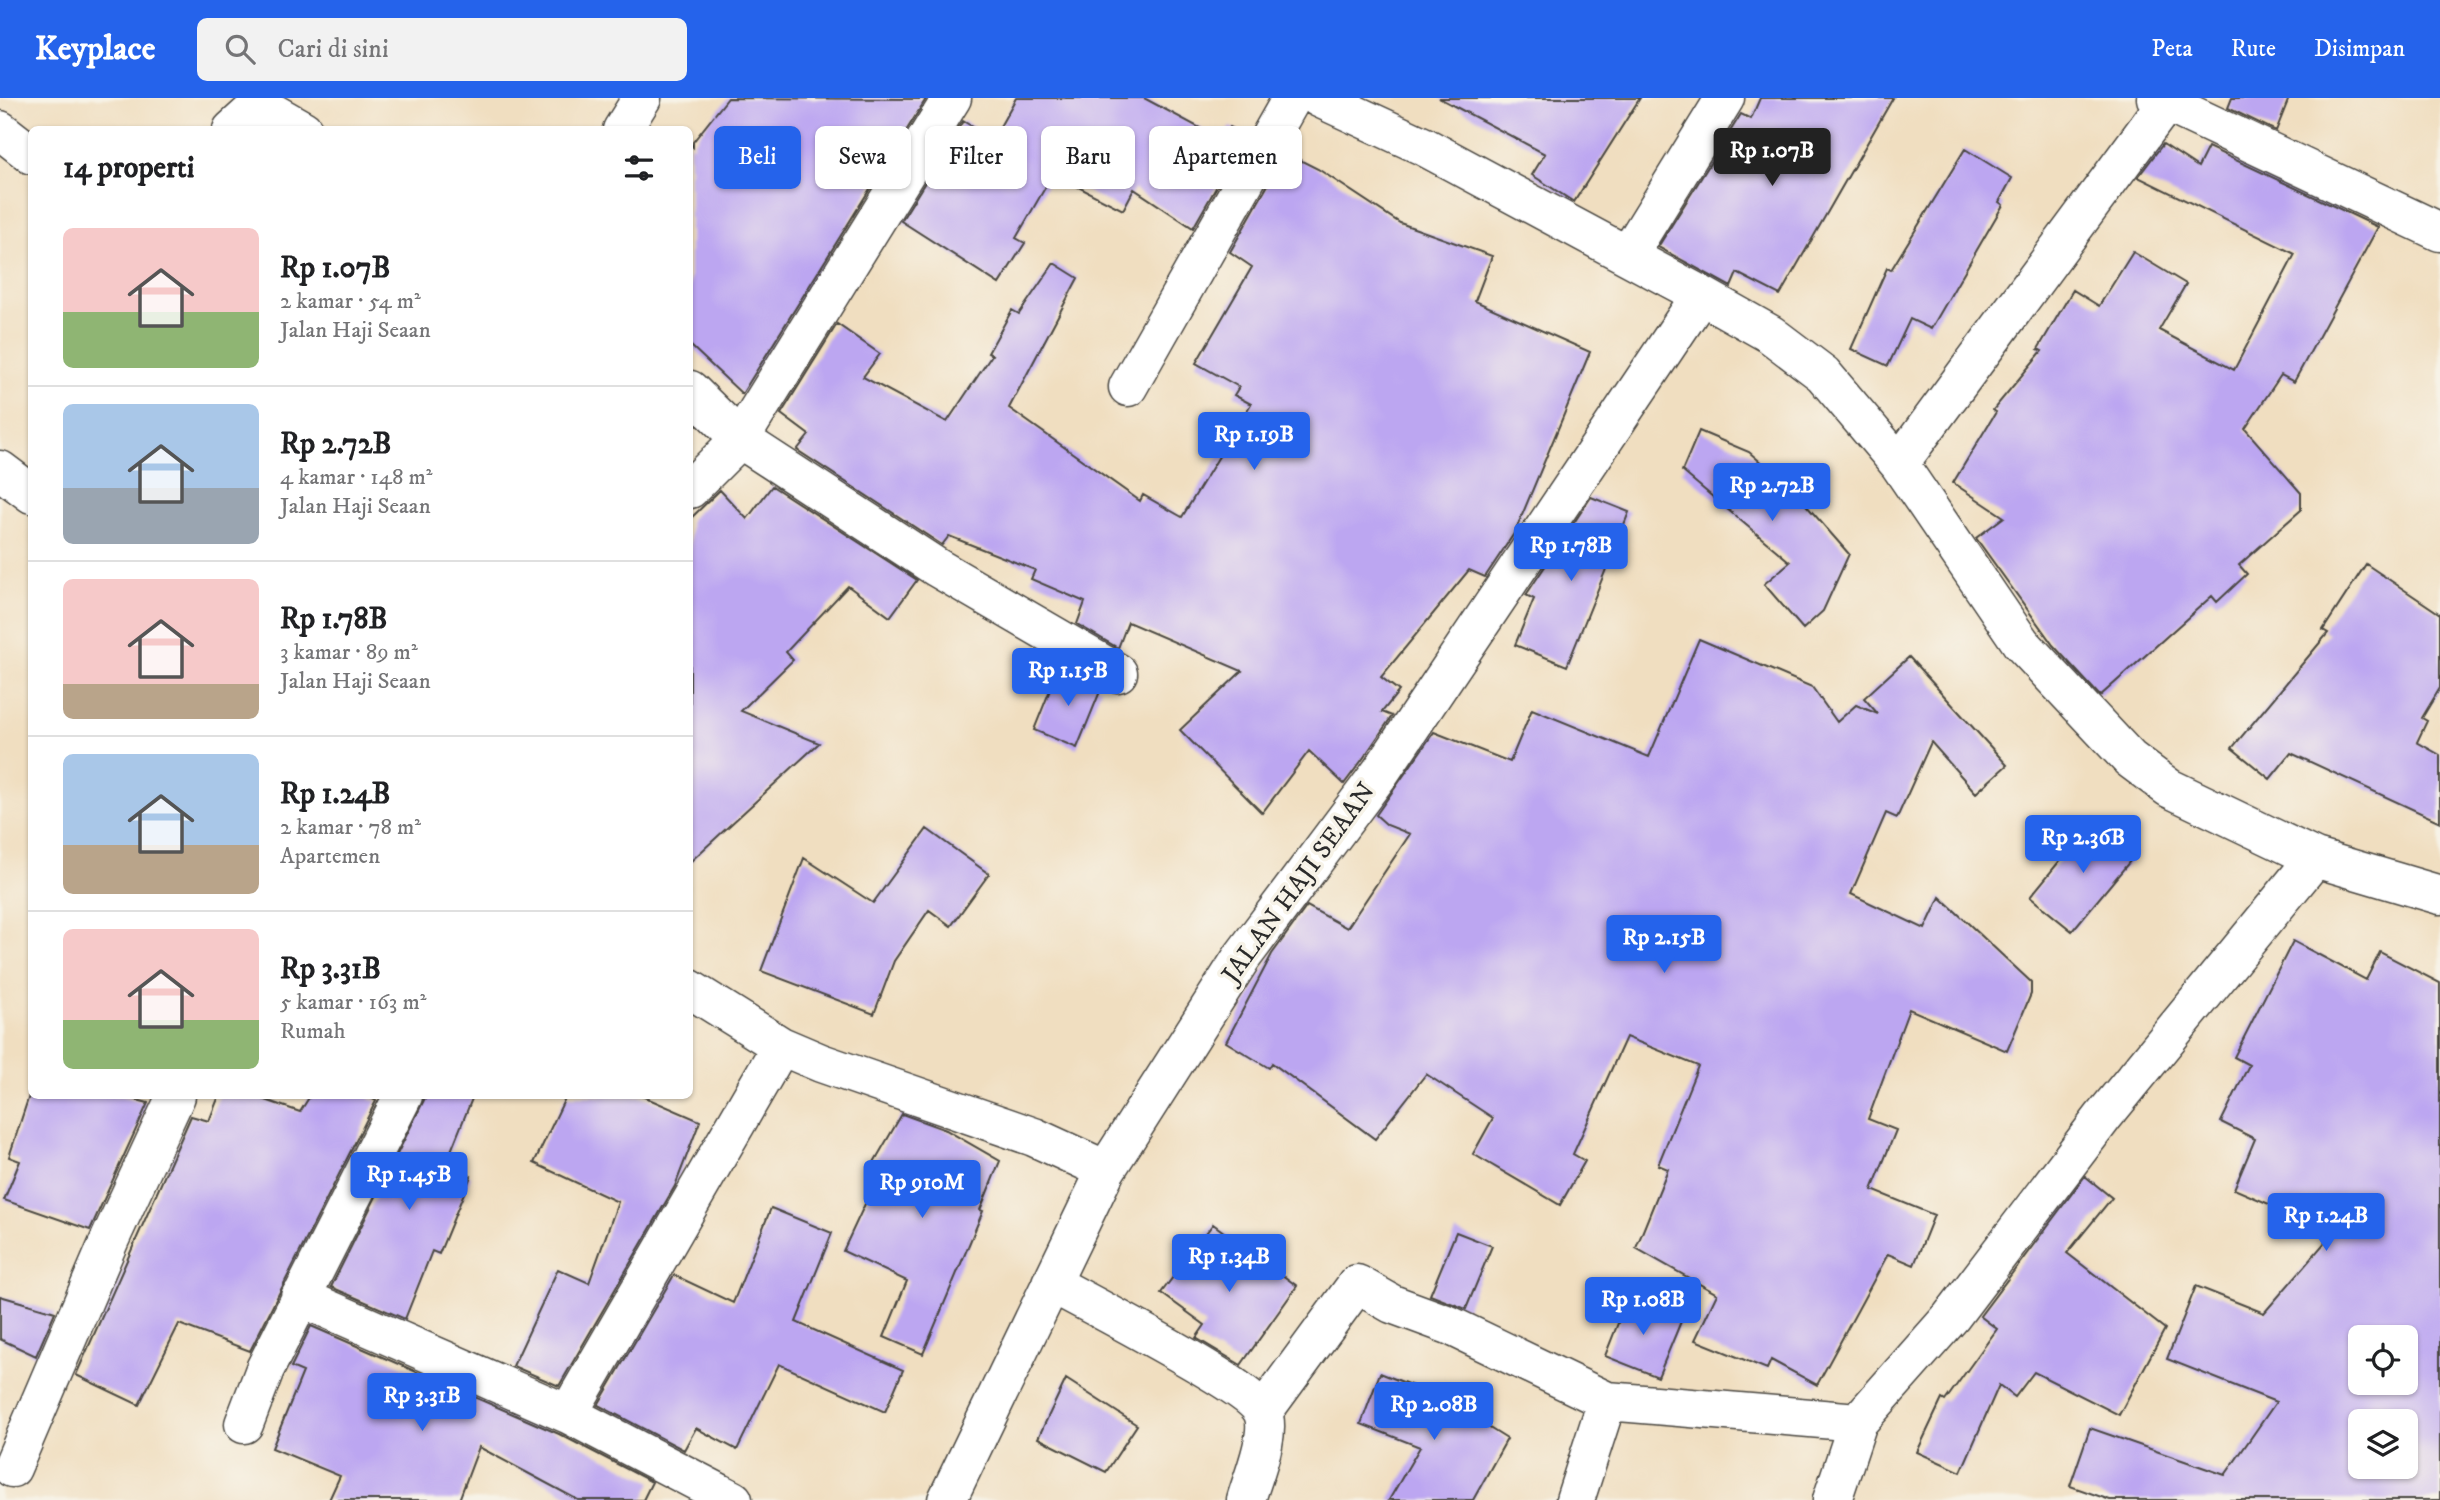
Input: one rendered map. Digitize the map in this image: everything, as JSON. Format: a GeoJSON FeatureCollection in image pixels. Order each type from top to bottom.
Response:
{"type":"FeatureCollection","features":[{"type":"Feature","properties":{"kind":"street"},"geometry":{"type":"LineString","coordinates":[[624,126],[642,98]]}},
{"type":"Feature","properties":{"kind":"street"},"geometry":{"type":"LineString","coordinates":[[693,486],[740,439],[952,98]]}},
{"type":"Feature","properties":{"kind":"street"},"geometry":{"type":"LineString","coordinates":[[1128,387],[1292,98]]}},
{"type":"Feature","properties":{"kind":"street"},"geometry":{"type":"LineString","coordinates":[[1319,98],[1425,147],[1629,255],[1770,334],[1823,374],[1899,464],[2021,643],[2130,759],[2169,788],[2315,858],[2440,895]]}},
{"type":"Feature","properties":{"kind":"street"},"geometry":{"type":"LineString","coordinates":[[1629,255],[1725,98]]}},
{"type":"Feature","properties":{"kind":"street"},"geometry":{"type":"LineString","coordinates":[[1899,464],[2161,100],[2440,232]]}},
{"type":"Feature","properties":{"kind":"street"},"geometry":{"type":"LineString","coordinates":[[236,126],[254,110],[275,114],[296,126]]}},
{"type":"Feature","properties":{"kind":"street"},"geometry":{"type":"LineString","coordinates":[[0,130],[28,152]]}},
{"type":"Feature","properties":{"kind":"street","name":"JALAN HAJI SEAAN"},"geometry":{"type":"LineString","coordinates":[[947,1500],[974,1450],[1106,1170],[1242,957],[1380,773],[1701,295]]}},
{"type":"Feature","properties":{"kind":"street"},"geometry":{"type":"LineString","coordinates":[[693,393],[740,439],[936,567],[1118,673]]}},
{"type":"Feature","properties":{"kind":"street"},"geometry":{"type":"LineString","coordinates":[[0,470],[28,491]]}},
{"type":"Feature","properties":{"kind":"street"},"geometry":{"type":"LineString","coordinates":[[1832,1500],[1858,1422],[1951,1317],[2103,1117],[2315,858]]}},
{"type":"Feature","properties":{"kind":"street"},"geometry":{"type":"LineString","coordinates":[[693,991],[781,1045],[821,1063],[1034,1137],[1106,1170]]}},
{"type":"Feature","properties":{"kind":"street"},"geometry":{"type":"LineString","coordinates":[[568,1414],[781,1045]]}},
{"type":"Feature","properties":{"kind":"street"},"geometry":{"type":"LineString","coordinates":[[12,1468],[110,1239],[175,1099]]}},
{"type":"Feature","properties":{"kind":"street"},"geometry":{"type":"LineString","coordinates":[[244,1424],[265,1369],[401,1099]]}},
{"type":"Feature","properties":{"kind":"street"},"geometry":{"type":"LineString","coordinates":[[1051,1283],[1222,1380],[1263,1412],[1266,1428],[1246,1500]]}},
{"type":"Feature","properties":{"kind":"street"},"geometry":{"type":"LineString","coordinates":[[1263,1412],[1357,1284],[1392,1304],[1449,1325],[1607,1401],[1858,1422]]}},
{"type":"Feature","properties":{"kind":"street"},"geometry":{"type":"LineString","coordinates":[[300,1297],[568,1414],[733,1500]]}},
{"type":"Feature","properties":{"kind":"street"},"geometry":{"type":"LineString","coordinates":[[1575,1500],[1607,1401]]}},
{"type":"Feature","properties":{"kind":"building"},"geometry":{"type":"Polygon","coordinates":[[[728,98],[926,99],[909,126],[815,126],[815,189],[870,189],[742,394],[693,348],[693,142],[728,98]]]}},
{"type":"Feature","properties":{"kind":"building"},"geometry":{"type":"Polygon","coordinates":[[[1016,98],[1144,98],[1196,126],[1149,126],[1149,189],[1215,189],[1193,228],[1134,189],[1135,126],[1041,126],[1041,189],[1044,189],[1016,238],[1025,243],[999,284],[901,221],[925,182],[925,189],[1027,189],[1027,126],[1000,126],[1016,98]]]}},
{"type":"Feature","properties":{"kind":"building"},"geometry":{"type":"Polygon","coordinates":[[[1439,98],[1640,98],[1574,202],[1532,175],[1545,154],[1439,98]]]}},
{"type":"Feature","properties":{"kind":"building"},"geometry":{"type":"Polygon","coordinates":[[[1760,98],[1893,98],[1780,295],[1737,273],[1731,287],[1658,247],[1741,114],[1751,119],[1760,98]]]}},
{"type":"Feature","properties":{"kind":"building"},"geometry":{"type":"Polygon","coordinates":[[[2232,98],[2289,98],[2276,131],[2228,108],[2232,98]]]}},
{"type":"Feature","properties":{"kind":"building"},"geometry":{"type":"Polygon","coordinates":[[[2163,144],[2198,167],[2208,147],[2378,227],[2294,382],[2281,375],[2245,429],[2301,493],[2301,510],[2239,565],[2247,574],[2217,602],[2212,596],[2100,696],[2053,645],[1976,538],[2004,517],[1953,483],[1996,412],[1993,410],[2042,351],[2038,349],[2073,290],[2099,306],[2133,252],[2186,284],[2159,330],[2234,370],[2295,254],[2138,177],[2163,144]]]}},
{"type":"Feature","properties":{"kind":"building"},"geometry":{"type":"Polygon","coordinates":[[[1965,149],[2012,178],[1999,202],[2003,205],[1931,329],[1910,319],[1888,366],[1851,349],[1887,268],[1891,270],[1965,149]]]}},
{"type":"Feature","properties":{"kind":"building"},"geometry":{"type":"Polygon","coordinates":[[[1302,161],[1400,223],[1492,256],[1475,301],[1590,352],[1515,532],[1485,577],[1469,570],[1381,677],[1399,691],[1382,712],[1392,716],[1362,760],[1344,784],[1309,751],[1262,813],[1180,730],[1242,671],[1128,622],[1118,648],[1077,624],[1085,602],[1031,579],[1035,570],[949,536],[942,545],[797,450],[809,435],[781,414],[837,324],[880,354],[863,377],[947,422],[992,355],[988,353],[1012,310],[1019,314],[1054,263],[1078,278],[1009,408],[1140,501],[1143,495],[1182,517],[1251,404],[1234,395],[1239,387],[1196,363],[1252,267],[1230,252],[1266,189],[1302,189],[1302,161]]]}},
{"type":"Feature","properties":{"kind":"building"},"geometry":{"type":"Polygon","coordinates":[[[1082,189],[1134,189],[1123,210],[1082,189]]]}},
{"type":"Feature","properties":{"kind":"building"},"geometry":{"type":"Polygon","coordinates":[[[1699,431],[1749,452],[1792,489],[1849,554],[1823,611],[1803,629],[1764,584],[1790,562],[1682,471],[1699,431]]]}},
{"type":"Feature","properties":{"kind":"building"},"geometry":{"type":"Polygon","coordinates":[[[772,486],[917,580],[890,617],[848,586],[786,652],[793,660],[741,711],[819,743],[693,859],[693,516],[720,490],[747,519],[772,486]]]}},
{"type":"Feature","properties":{"kind":"building"},"geometry":{"type":"Polygon","coordinates":[[[1591,497],[1629,512],[1567,666],[1515,645],[1534,599],[1526,595],[1591,497]]]}},
{"type":"Feature","properties":{"kind":"building"},"geometry":{"type":"Polygon","coordinates":[[[2366,564],[2440,614],[2440,688],[2422,718],[2427,721],[2417,742],[2440,755],[2440,822],[2291,753],[2270,779],[2232,748],[2328,633],[2323,630],[2366,564]]]}},
{"type":"Feature","properties":{"kind":"building"},"geometry":{"type":"Polygon","coordinates":[[[1699,639],[1812,687],[1837,722],[1856,705],[1878,714],[1864,698],[1909,657],[2007,765],[1976,793],[1931,742],[1897,818],[1886,813],[1851,894],[1925,929],[1940,897],[2031,982],[2031,994],[2007,1051],[1909,1009],[1868,1119],[1896,1130],[1872,1190],[1934,1215],[1914,1265],[1888,1254],[1817,1385],[1771,1360],[1767,1369],[1695,1340],[1717,1294],[1636,1248],[1668,1169],[1658,1165],[1698,1066],[1626,1037],[1573,1154],[1585,1161],[1560,1205],[1473,1154],[1493,1118],[1426,1074],[1375,1139],[1272,1063],[1269,1068],[1226,1042],[1272,954],[1307,906],[1347,928],[1410,834],[1387,825],[1376,815],[1434,732],[1510,762],[1532,709],[1649,757],[1699,639]]]}},
{"type":"Feature","properties":{"kind":"building"},"geometry":{"type":"Polygon","coordinates":[[[1060,665],[1101,689],[1077,748],[1034,730],[1060,665]]]}},
{"type":"Feature","properties":{"kind":"building"},"geometry":{"type":"Polygon","coordinates":[[[2094,819],[2136,854],[2072,931],[2030,897],[2094,819]]]}},
{"type":"Feature","properties":{"kind":"building"},"geometry":{"type":"Polygon","coordinates":[[[927,829],[989,874],[951,926],[929,910],[894,961],[874,1014],[761,971],[804,858],[873,903],[927,829]]]}},
{"type":"Feature","properties":{"kind":"building"},"geometry":{"type":"Polygon","coordinates":[[[2293,941],[2366,980],[2380,952],[2440,983],[2440,1500],[2110,1500],[2070,1486],[2090,1428],[2225,1475],[2276,1402],[2167,1359],[2196,1286],[2264,1313],[2334,1232],[2234,1189],[2255,1139],[2221,1122],[2249,1065],[2234,1057],[2293,941]]]}},
{"type":"Feature","properties":{"kind":"building"},"geometry":{"type":"Polygon","coordinates":[[[28,1099],[133,1099],[148,1103],[90,1230],[4,1200],[20,1161],[9,1157],[28,1099]]]}},
{"type":"Feature","properties":{"kind":"building"},"geometry":{"type":"Polygon","coordinates":[[[218,1099],[263,1099],[300,1112],[308,1099],[376,1101],[250,1351],[179,1324],[139,1405],[76,1375],[191,1116],[209,1121],[218,1099]]]}},
{"type":"Feature","properties":{"kind":"building"},"geometry":{"type":"Polygon","coordinates":[[[425,1099],[472,1099],[445,1166],[471,1176],[439,1254],[432,1251],[405,1319],[331,1287],[425,1099]]]}},
{"type":"Feature","properties":{"kind":"building"},"geometry":{"type":"Polygon","coordinates":[[[565,1099],[649,1099],[700,1121],[675,1186],[559,1386],[513,1366],[558,1269],[589,1283],[618,1202],[534,1163],[565,1099]]]}},
{"type":"Feature","properties":{"kind":"building"},"geometry":{"type":"Polygon","coordinates":[[[902,1114],[946,1130],[1000,1161],[980,1210],[983,1211],[923,1354],[884,1337],[907,1281],[843,1251],[879,1174],[870,1169],[902,1114]]]}},
{"type":"Feature","properties":{"kind":"building"},"geometry":{"type":"Polygon","coordinates":[[[2085,1176],[2112,1198],[2067,1253],[2165,1329],[2119,1415],[2034,1372],[2015,1397],[1999,1385],[1961,1472],[1917,1452],[1942,1399],[1945,1401],[1997,1329],[1980,1316],[2085,1176]]]}},
{"type":"Feature","properties":{"kind":"building"},"geometry":{"type":"Polygon","coordinates":[[[771,1208],[832,1233],[796,1322],[903,1370],[885,1412],[779,1364],[737,1450],[696,1428],[684,1450],[598,1405],[674,1275],[733,1303],[771,1208]]]}},
{"type":"Feature","properties":{"kind":"building"},"geometry":{"type":"Polygon","coordinates":[[[1213,1224],[1297,1286],[1241,1365],[1196,1338],[1205,1325],[1161,1293],[1213,1224]]]}},
{"type":"Feature","properties":{"kind":"building"},"geometry":{"type":"Polygon","coordinates":[[[1456,1232],[1492,1246],[1466,1309],[1430,1295],[1456,1232]]]}},
{"type":"Feature","properties":{"kind":"building"},"geometry":{"type":"Polygon","coordinates":[[[0,1296],[55,1312],[36,1356],[0,1339],[0,1296]]]}},
{"type":"Feature","properties":{"kind":"building"},"geometry":{"type":"Polygon","coordinates":[[[1628,1298],[1682,1319],[1658,1377],[1605,1356],[1628,1298]]]}},
{"type":"Feature","properties":{"kind":"building"},"geometry":{"type":"Polygon","coordinates":[[[311,1326],[559,1434],[652,1482],[643,1500],[578,1500],[479,1447],[459,1500],[329,1500],[340,1476],[272,1448],[303,1372],[291,1367],[311,1326]]]}},
{"type":"Feature","properties":{"kind":"building"},"geometry":{"type":"Polygon","coordinates":[[[1380,1373],[1438,1396],[1507,1439],[1473,1500],[1389,1500],[1420,1447],[1361,1424],[1380,1373]]]}},
{"type":"Feature","properties":{"kind":"building"},"geometry":{"type":"Polygon","coordinates":[[[1066,1379],[1137,1425],[1106,1472],[1038,1438],[1066,1379]]]}}]}
